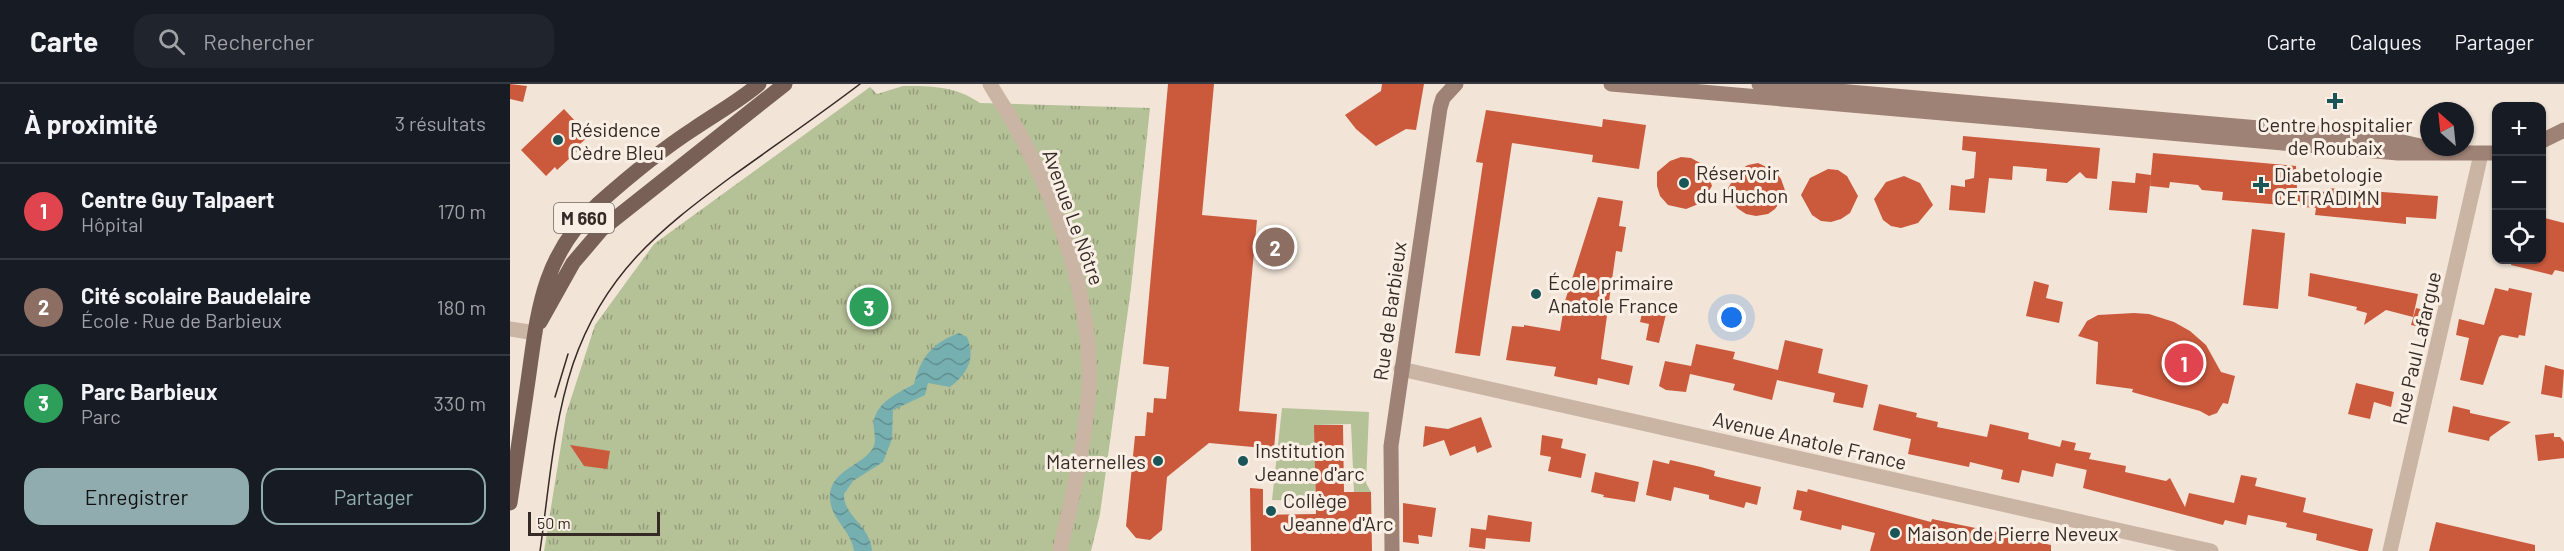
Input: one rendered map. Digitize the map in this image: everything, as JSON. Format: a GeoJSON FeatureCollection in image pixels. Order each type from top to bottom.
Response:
{"type":"FeatureCollection","features":[{"type":"Feature","properties":{"kind":"main road","name":"M 660"},"geometry":{"type":"LineString","coordinates":[[510,503],[538,309],[547,277],[560,252],[585,217],[676,141],[736,103],[759,84]]}},
{"type":"Feature","properties":{"kind":"main road","name":"M 660"},"geometry":{"type":"LineString","coordinates":[[535,333],[573,263],[602,229],[785,84]]}},
{"type":"Feature","properties":{"kind":"street","name":"Avenue Le Nôtre"},"geometry":{"type":"LineString","coordinates":[[990,84],[1018,130],[1054,213],[1080,293],[1088,342],[1087,405],[1076,479],[1060,551]]}},
{"type":"Feature","properties":{"kind":"street","name":"Rue de Barbieux"},"geometry":{"type":"LineString","coordinates":[[1392,551],[1391,446],[1401,369],[1440,108],[1443,98],[1456,84]]}},
{"type":"Feature","properties":{"kind":"street"},"geometry":{"type":"LineString","coordinates":[[1611,84],[2325,140]]}},
{"type":"Feature","properties":{"kind":"street"},"geometry":{"type":"LineString","coordinates":[[1759,84],[2325,140],[2398,153],[2489,154]]}},
{"type":"Feature","properties":{"kind":"street"},"geometry":{"type":"LineString","coordinates":[[2546,139],[2564,130]]}},
{"type":"Feature","properties":{"kind":"street","name":"Rue Paul Lafargue"},"geometry":{"type":"LineString","coordinates":[[2390,551],[2489,154]]}},
{"type":"Feature","properties":{"kind":"street"},"geometry":{"type":"LineString","coordinates":[[510,330],[535,333]]}},
{"type":"Feature","properties":{"kind":"street","name":"Avenue Anatole France"},"geometry":{"type":"LineString","coordinates":[[1401,369],[2211,551]]}},
{"type":"Feature","properties":{"kind":"green space"},"geometry":{"type":"Polygon","coordinates":[[[903,86],[953,90],[980,103],[1150,108],[1131,288],[1100,514],[1091,551],[544,551],[566,414],[595,325],[654,244],[870,87],[877,94],[903,86]]]}},
{"type":"Feature","properties":{"kind":"green space"},"geometry":{"type":"Polygon","coordinates":[[[1282,408],[1369,412],[1366,483],[1371,492],[1354,492],[1351,424],[1315,425],[1315,501],[1272,500],[1282,408]]]}},
{"type":"Feature","properties":{"kind":"water"},"geometry":{"type":"Polygon","coordinates":[[[959,333],[967,337],[971,352],[968,365],[961,377],[950,387],[928,383],[925,395],[893,410],[892,439],[883,462],[853,481],[844,494],[848,509],[867,535],[872,551],[854,551],[849,537],[831,506],[831,489],[834,482],[871,451],[875,439],[874,420],[880,407],[890,398],[914,384],[920,366],[935,346],[959,333]]]}},
{"type":"Feature","properties":{"kind":"building"},"geometry":{"type":"Polygon","coordinates":[[[510,84],[527,86],[523,102],[510,99],[510,84]]]}},
{"type":"Feature","properties":{"kind":"building"},"geometry":{"type":"Polygon","coordinates":[[[1168,84],[1214,84],[1202,215],[1257,220],[1239,411],[1277,414],[1274,449],[1209,443],[1167,477],[1162,530],[1150,540],[1136,538],[1126,526],[1135,436],[1145,436],[1147,412],[1153,413],[1154,398],[1166,399],[1169,367],[1143,364],[1168,84]]]}},
{"type":"Feature","properties":{"kind":"building"},"geometry":{"type":"Polygon","coordinates":[[[1382,84],[1424,84],[1416,130],[1406,129],[1376,146],[1356,129],[1345,115],[1381,91],[1382,84]]]}},
{"type":"Feature","properties":{"kind":"building","name":"Résidence Cèdre Bleu"},"geometry":{"type":"Polygon","coordinates":[[[564,109],[589,136],[580,144],[582,147],[557,170],[555,167],[546,176],[521,150],[564,109]]]}},
{"type":"Feature","properties":{"kind":"building"},"geometry":{"type":"Polygon","coordinates":[[[1486,110],[1602,127],[1603,119],[1646,125],[1639,169],[1592,162],[1593,155],[1512,143],[1480,356],[1455,353],[1483,163],[1476,162],[1486,110]]]}},
{"type":"Feature","properties":{"kind":"building"},"geometry":{"type":"Polygon","coordinates":[[[1963,136],[2100,148],[2097,179],[2086,178],[2080,172],[2067,183],[2046,181],[2047,169],[2013,166],[2012,180],[1989,178],[1985,213],[1949,210],[1951,185],[1965,187],[1965,180],[1974,178],[1976,152],[1962,150],[1963,136]]]}},
{"type":"Feature","properties":{"kind":"building"},"geometry":{"type":"Polygon","coordinates":[[[2153,153],[2296,166],[2297,189],[2326,192],[2327,188],[2438,196],[2436,219],[2406,217],[2406,224],[2315,215],[2316,208],[2222,200],[2223,192],[2202,190],[2198,185],[2170,182],[2169,188],[2150,186],[2153,153]]]}},
{"type":"Feature","properties":{"kind":"building","name":"Réservoir du Huchon"},"geometry":{"type":"Polygon","coordinates":[[[1681,157],[1691,158],[1702,164],[1712,186],[1701,203],[1686,209],[1668,205],[1660,196],[1657,186],[1657,172],[1670,161],[1681,157]]]}},
{"type":"Feature","properties":{"kind":"building","name":"Réservoir du Huchon"},"geometry":{"type":"Polygon","coordinates":[[[1758,163],[1775,171],[1786,193],[1775,209],[1768,214],[1756,216],[1746,214],[1737,208],[1728,188],[1739,170],[1758,163]]]}},
{"type":"Feature","properties":{"kind":"building","name":"Réservoir du Huchon"},"geometry":{"type":"Polygon","coordinates":[[[1828,169],[1838,170],[1847,176],[1858,196],[1850,213],[1831,222],[1821,221],[1812,215],[1801,195],[1810,178],[1828,169]]]}},
{"type":"Feature","properties":{"kind":"building"},"geometry":{"type":"Polygon","coordinates":[[[2136,173],[2151,175],[2147,213],[2109,210],[2112,181],[2135,183],[2136,173]]]}},
{"type":"Feature","properties":{"kind":"building"},"geometry":{"type":"Polygon","coordinates":[[[1904,176],[1920,183],[1933,205],[1918,223],[1901,228],[1891,226],[1883,220],[1874,199],[1886,182],[1904,176]]]}},
{"type":"Feature","properties":{"kind":"building"},"geometry":{"type":"Polygon","coordinates":[[[1598,197],[1623,201],[1619,226],[1626,227],[1622,252],[1616,251],[1601,359],[1633,366],[1629,385],[1598,378],[1597,385],[1554,376],[1556,367],[1506,360],[1512,326],[1524,327],[1524,325],[1560,331],[1565,301],[1598,197]]]}},
{"type":"Feature","properties":{"kind":"building"},"geometry":{"type":"Polygon","coordinates":[[[2546,218],[2564,223],[2564,272],[2555,270],[2552,275],[2511,265],[2546,264],[2546,218]]]}},
{"type":"Feature","properties":{"kind":"building","name":"Diabetologie CETRADIMN"},"geometry":{"type":"Polygon","coordinates":[[[2252,229],[2285,233],[2278,309],[2243,305],[2252,229]]]}},
{"type":"Feature","properties":{"kind":"building"},"geometry":{"type":"Polygon","coordinates":[[[2310,273],[2418,294],[2413,317],[2386,310],[2364,325],[2367,313],[2356,310],[2357,307],[2308,296],[2310,273]]]}},
{"type":"Feature","properties":{"kind":"building"},"geometry":{"type":"Polygon","coordinates":[[[2034,281],[2049,285],[2046,298],[2063,302],[2059,323],[2026,316],[2034,281]]]}},
{"type":"Feature","properties":{"kind":"building"},"geometry":{"type":"Polygon","coordinates":[[[2495,288],[2508,291],[2509,288],[2532,293],[2525,336],[2519,335],[2518,338],[2502,335],[2499,337],[2483,385],[2460,380],[2469,338],[2456,335],[2459,319],[2484,325],[2495,288]]]}},
{"type":"Feature","properties":{"kind":"building"},"geometry":{"type":"Polygon","coordinates":[[[1654,302],[1668,306],[1659,343],[1646,340],[1649,324],[1640,322],[1644,305],[1653,308],[1654,302]]]}},
{"type":"Feature","properties":{"kind":"building"},"geometry":{"type":"Polygon","coordinates":[[[2416,308],[2429,311],[2425,328],[2411,325],[2416,308]]]}},
{"type":"Feature","properties":{"kind":"building"},"geometry":{"type":"Polygon","coordinates":[[[2149,314],[2174,322],[2190,331],[2206,345],[2221,372],[2235,376],[2228,404],[2223,403],[2217,413],[2209,416],[2200,411],[2132,392],[2133,389],[2096,384],[2098,342],[2078,336],[2087,321],[2098,315],[2149,314]]]}},
{"type":"Feature","properties":{"kind":"building"},"geometry":{"type":"Polygon","coordinates":[[[1785,340],[1823,349],[1818,373],[1868,385],[1863,408],[1833,402],[1835,393],[1777,380],[1772,400],[1733,390],[1735,384],[1690,374],[1686,392],[1666,390],[1659,386],[1665,361],[1691,366],[1696,344],[1735,352],[1733,359],[1778,370],[1785,340]]]}},
{"type":"Feature","properties":{"kind":"building"},"geometry":{"type":"Polygon","coordinates":[[[2545,365],[2564,370],[2562,398],[2541,394],[2545,365]]]}},
{"type":"Feature","properties":{"kind":"building"},"geometry":{"type":"Polygon","coordinates":[[[2356,383],[2394,392],[2391,407],[2374,402],[2370,419],[2348,414],[2356,383]]]}},
{"type":"Feature","properties":{"kind":"building"},"geometry":{"type":"Polygon","coordinates":[[[1879,404],[1917,413],[1916,417],[1938,422],[1937,427],[1987,437],[1990,424],[2029,433],[2028,439],[2060,447],[2062,440],[2076,443],[2074,450],[2091,453],[2089,459],[2126,466],[2125,472],[2166,481],[2170,478],[2185,507],[2189,493],[2234,503],[2241,475],[2257,478],[2255,486],[2306,498],[2303,512],[2373,529],[2368,551],[2359,551],[2316,540],[2317,534],[2286,527],[2287,523],[2248,515],[2246,525],[2225,520],[2223,525],[2083,488],[2087,470],[2056,463],[2053,477],[2022,470],[2019,483],[2001,479],[2003,470],[1970,462],[1969,467],[1908,454],[1911,439],[1873,430],[1879,404]]]}},
{"type":"Feature","properties":{"kind":"building"},"geometry":{"type":"Polygon","coordinates":[[[2453,406],[2470,410],[2470,413],[2511,422],[2490,437],[2489,441],[2448,432],[2453,406]]]}},
{"type":"Feature","properties":{"kind":"building"},"geometry":{"type":"Polygon","coordinates":[[[1481,417],[1492,447],[1477,453],[1475,446],[1450,456],[1444,440],[1423,447],[1425,426],[1448,429],[1481,417]]]}},
{"type":"Feature","properties":{"kind":"building"},"geometry":{"type":"Polygon","coordinates":[[[1314,425],[1343,425],[1344,492],[1371,492],[1372,551],[1251,551],[1250,488],[1263,489],[1263,515],[1316,514],[1314,425]]]}},
{"type":"Feature","properties":{"kind":"building"},"geometry":{"type":"Polygon","coordinates":[[[2554,433],[2554,437],[2560,437],[2564,442],[2564,458],[2538,461],[2535,435],[2554,433]]]}},
{"type":"Feature","properties":{"kind":"building"},"geometry":{"type":"Polygon","coordinates":[[[1542,435],[1563,439],[1561,448],[1586,454],[1581,478],[1548,471],[1551,457],[1540,455],[1542,435]]]}},
{"type":"Feature","properties":{"kind":"building"},"geometry":{"type":"Polygon","coordinates":[[[570,445],[610,451],[607,469],[584,466],[570,445]]]}},
{"type":"Feature","properties":{"kind":"building"},"geometry":{"type":"Polygon","coordinates":[[[1653,460],[1669,464],[1670,460],[1701,467],[1715,471],[1714,476],[1761,487],[1757,505],[1746,502],[1744,508],[1709,499],[1709,495],[1674,487],[1671,501],[1646,495],[1653,460]]]}},
{"type":"Feature","properties":{"kind":"building"},"geometry":{"type":"Polygon","coordinates":[[[1595,472],[1639,482],[1635,502],[1603,497],[1604,495],[1591,492],[1595,472]]]}},
{"type":"Feature","properties":{"kind":"building"},"geometry":{"type":"Polygon","coordinates":[[[1808,489],[1931,522],[1932,519],[1995,532],[2000,530],[2003,534],[2051,545],[2051,551],[1870,551],[1875,533],[1842,525],[1841,530],[1800,520],[1802,511],[1793,509],[1797,490],[1807,492],[1808,489]]]}},
{"type":"Feature","properties":{"kind":"building"},"geometry":{"type":"Polygon","coordinates":[[[1403,503],[1436,508],[1432,537],[1418,535],[1419,544],[1403,542],[1403,503]]]}},
{"type":"Feature","properties":{"kind":"building"},"geometry":{"type":"Polygon","coordinates":[[[1488,515],[1532,522],[1530,542],[1486,538],[1485,549],[1469,547],[1471,528],[1486,530],[1488,515]]]}},
{"type":"Feature","properties":{"kind":"building"},"geometry":{"type":"Polygon","coordinates":[[[2436,522],[2535,545],[2535,551],[2429,551],[2436,522]]]}},
{"type":"Feature","properties":{"kind":"tram line"},"geometry":{"type":"LineString","coordinates":[[540,551],[552,457],[566,387],[586,332],[600,304],[636,257],[680,216],[860,84]]}},
{"type":"Feature","properties":{"kind":"tram line"},"geometry":{"type":"LineString","coordinates":[[555,397],[568,354]]}},
{"type":"Feature","properties":{"kind":"place","name":"Centre hospitalier de Roubaix"},"geometry":{"type":"Point","coordinates":[2335,101]}},
{"type":"Feature","properties":{"kind":"place","name":"Résidence Cèdre Bleu"},"geometry":{"type":"Point","coordinates":[558,140]}},
{"type":"Feature","properties":{"kind":"place","name":"Réservoir du Huchon"},"geometry":{"type":"Point","coordinates":[1684,183]}},
{"type":"Feature","properties":{"kind":"place","name":"Diabetologie CETRADIMN"},"geometry":{"type":"Point","coordinates":[2261,185]}},
{"type":"Feature","properties":{"kind":"place","name":"Cité scolaire Baudelaire"},"geometry":{"type":"Point","coordinates":[1275,247]}},
{"type":"Feature","properties":{"kind":"place","name":"École primaire Anatole France"},"geometry":{"type":"Point","coordinates":[1536,294]}},
{"type":"Feature","properties":{"kind":"place","name":"Parc Barbieux"},"geometry":{"type":"Point","coordinates":[869,307]}},
{"type":"Feature","properties":{"kind":"place","name":"Centre Guy Talpaert"},"geometry":{"type":"Point","coordinates":[2184,363]}},
{"type":"Feature","properties":{"kind":"place","name":"Maternelles"},"geometry":{"type":"Point","coordinates":[1158,461]}},
{"type":"Feature","properties":{"kind":"place","name":"Institution Jeanne d'arc"},"geometry":{"type":"Point","coordinates":[1243,461]}},
{"type":"Feature","properties":{"kind":"place","name":"Collège Jeanne d'Arc"},"geometry":{"type":"Point","coordinates":[1271,511]}},
{"type":"Feature","properties":{"kind":"place","name":"Maison de Pierre Neveux"},"geometry":{"type":"Point","coordinates":[1895,533]}}]}
